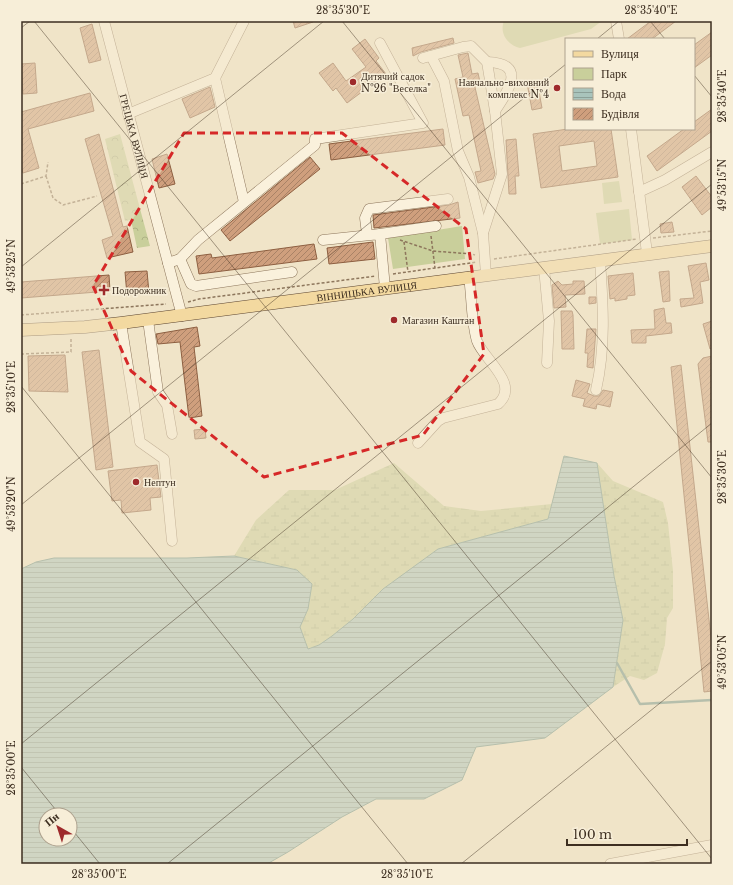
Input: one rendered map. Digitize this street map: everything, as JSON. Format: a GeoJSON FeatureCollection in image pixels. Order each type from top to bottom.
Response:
{"type":"FeatureCollection","features":[{"type":"Feature","properties":{"kind":"main road","name":"ВІННИЦЬКА ВУЛИЦЯ"},"geometry":{"type":"LineString","coordinates":[[21,330],[85,327],[182,316],[470,276],[712,246]]}},
{"type":"Feature","properties":{"kind":"street","name":"ГРЕЦЬКА ВУЛИЦЯ"},"geometry":{"type":"LineString","coordinates":[[104,21],[182,316]]}},
{"type":"Feature","properties":{"kind":"street"},"geometry":{"type":"LineString","coordinates":[[244,21],[215,78],[244,202]]}},
{"type":"Feature","properties":{"kind":"street"},"geometry":{"type":"LineString","coordinates":[[616,21],[619,38]]}},
{"type":"Feature","properties":{"kind":"street"},"geometry":{"type":"LineString","coordinates":[[168,263],[180,259],[198,240],[315,145],[314,139],[423,123],[380,43]]}},
{"type":"Feature","properties":{"kind":"street"},"geometry":{"type":"LineString","coordinates":[[483,233],[502,174],[496,111],[487,62],[471,46],[427,57],[444,81],[458,151],[469,177],[483,233],[486,275]]}},
{"type":"Feature","properties":{"kind":"street"},"geometry":{"type":"LineString","coordinates":[[487,62],[504,63],[509,68],[511,79],[508,91],[496,111]]}},
{"type":"Feature","properties":{"kind":"street"},"geometry":{"type":"LineString","coordinates":[[128,114],[215,78]]}},
{"type":"Feature","properties":{"kind":"street"},"geometry":{"type":"LineString","coordinates":[[631,130],[647,254]]}},
{"type":"Feature","properties":{"kind":"street"},"geometry":{"type":"LineString","coordinates":[[639,192],[665,180],[711,154]]}},
{"type":"Feature","properties":{"kind":"street"},"geometry":{"type":"LineString","coordinates":[[367,234],[364,218],[369,209],[448,199]]}},
{"type":"Feature","properties":{"kind":"street"},"geometry":{"type":"LineString","coordinates":[[323,240],[433,226]]}},
{"type":"Feature","properties":{"kind":"street"},"geometry":{"type":"LineString","coordinates":[[382,233],[385,288]]}},
{"type":"Feature","properties":{"kind":"street"},"geometry":{"type":"LineString","coordinates":[[180,259],[192,284],[196,286],[292,272]]}},
{"type":"Feature","properties":{"kind":"street"},"geometry":{"type":"LineString","coordinates":[[596,390],[602,361],[603,333],[600,260]]}},
{"type":"Feature","properties":{"kind":"street"},"geometry":{"type":"LineString","coordinates":[[544,268],[549,321],[547,363]]}},
{"type":"Feature","properties":{"kind":"street"},"geometry":{"type":"LineString","coordinates":[[418,444],[438,421],[443,418],[498,404],[505,392],[505,386],[497,370],[478,342],[470,276]]}},
{"type":"Feature","properties":{"kind":"street"},"geometry":{"type":"LineString","coordinates":[[148,320],[158,392],[167,405],[172,434]]}},
{"type":"Feature","properties":{"kind":"street"},"geometry":{"type":"LineString","coordinates":[[121,323],[140,442],[164,459],[172,541]]}},
{"type":"Feature","properties":{"kind":"street"},"geometry":{"type":"LineString","coordinates":[[610,864],[712,845]]}},
{"type":"Feature","properties":{"kind":"path"},"geometry":{"type":"LineString","coordinates":[[48,162],[46,176],[53,198],[63,205],[97,196]]}},
{"type":"Feature","properties":{"kind":"path"},"geometry":{"type":"LineString","coordinates":[[21,184],[46,176]]}},
{"type":"Feature","properties":{"kind":"path"},"geometry":{"type":"LineString","coordinates":[[433,226],[435,268]]}},
{"type":"Feature","properties":{"kind":"path"},"geometry":{"type":"LineString","coordinates":[[402,231],[408,272]]}},
{"type":"Feature","properties":{"kind":"path"},"geometry":{"type":"LineString","coordinates":[[188,302],[199,299],[384,276],[484,261],[712,231]]}},
{"type":"Feature","properties":{"kind":"path"},"geometry":{"type":"LineString","coordinates":[[382,233],[433,251],[472,254],[484,261]]}},
{"type":"Feature","properties":{"kind":"path"},"geometry":{"type":"LineString","coordinates":[[21,315],[166,304]]}},
{"type":"Feature","properties":{"kind":"path"},"geometry":{"type":"LineString","coordinates":[[21,354],[71,352],[71,336]]}},
{"type":"Feature","properties":{"kind":"highlighted area"},"geometry":{"type":"Polygon","coordinates":[[[184,133],[342,133],[466,229],[484,354],[423,435],[264,477],[131,371],[93,286],[184,133]]]}},
{"type":"Feature","properties":{"kind":"green space"},"geometry":{"type":"Polygon","coordinates":[[[504,21],[602,21],[591,29],[520,48],[508,42],[503,30],[504,21]]]}},
{"type":"Feature","properties":{"kind":"green space"},"geometry":{"type":"Polygon","coordinates":[[[120,134],[150,246],[137,248],[131,220],[125,221],[105,139],[120,134]]]}},
{"type":"Feature","properties":{"kind":"green space"},"geometry":{"type":"Polygon","coordinates":[[[619,181],[622,202],[604,204],[602,183],[619,181]]]}},
{"type":"Feature","properties":{"kind":"green space"},"geometry":{"type":"Polygon","coordinates":[[[629,209],[632,240],[600,244],[596,213],[629,209]]]}},
{"type":"Feature","properties":{"kind":"green space"},"geometry":{"type":"Polygon","coordinates":[[[462,226],[465,259],[393,269],[388,238],[462,226]]]}},
{"type":"Feature","properties":{"kind":"green space"},"geometry":{"type":"Polygon","coordinates":[[[394,463],[444,506],[481,511],[552,504],[548,519],[438,549],[332,636],[319,645],[307,649],[300,627],[297,570],[234,556],[256,520],[289,490],[335,490],[394,463]]]}},
{"type":"Feature","properties":{"kind":"green space"},"geometry":{"type":"Polygon","coordinates":[[[597,463],[613,481],[663,502],[668,523],[673,571],[673,608],[667,618],[665,644],[657,673],[644,680],[630,676],[613,687],[623,620],[614,576],[597,463]]]}},
{"type":"Feature","properties":{"kind":"water"},"geometry":{"type":"Polygon","coordinates":[[[564,456],[597,463],[614,576],[623,620],[613,687],[545,738],[476,747],[462,780],[424,799],[376,799],[342,817],[267,864],[21,864],[21,569],[36,562],[54,558],[187,558],[234,556],[297,570],[312,584],[308,609],[300,627],[308,649],[319,645],[332,636],[353,619],[383,589],[438,549],[548,519],[564,456]]]}},
{"type":"Feature","properties":{"kind":"building"},"geometry":{"type":"Polygon","coordinates":[[[293,21],[313,21],[313,22],[295,28],[293,21]]]}},
{"type":"Feature","properties":{"kind":"building"},"geometry":{"type":"Polygon","coordinates":[[[651,21],[676,21],[653,38],[628,38],[651,21]]]}},
{"type":"Feature","properties":{"kind":"building"},"geometry":{"type":"Polygon","coordinates":[[[92,24],[101,60],[89,63],[80,28],[92,24]]]}},
{"type":"Feature","properties":{"kind":"building"},"geometry":{"type":"Polygon","coordinates":[[[712,32],[712,55],[695,67],[695,44],[712,32]]]}},
{"type":"Feature","properties":{"kind":"building"},"geometry":{"type":"Polygon","coordinates":[[[453,38],[454,43],[421,52],[413,56],[412,48],[453,38]]]}},
{"type":"Feature","properties":{"kind":"building"},"geometry":{"type":"Polygon","coordinates":[[[365,39],[379,58],[376,61],[386,74],[347,103],[336,88],[333,91],[319,73],[333,63],[346,81],[366,67],[352,49],[365,39]]]}},
{"type":"Feature","properties":{"kind":"building"},"geometry":{"type":"Polygon","coordinates":[[[468,53],[472,74],[478,73],[480,82],[474,83],[495,174],[493,179],[478,183],[475,172],[481,171],[469,115],[463,116],[455,79],[463,77],[458,55],[468,53]]]}},
{"type":"Feature","properties":{"kind":"building"},"geometry":{"type":"Polygon","coordinates":[[[35,63],[37,93],[23,94],[21,64],[35,63]]]}},
{"type":"Feature","properties":{"kind":"building"},"geometry":{"type":"Polygon","coordinates":[[[537,81],[542,108],[532,110],[527,83],[537,81]]]}},
{"type":"Feature","properties":{"kind":"building"},"geometry":{"type":"Polygon","coordinates":[[[210,87],[215,107],[190,118],[182,99],[210,87]]]}},
{"type":"Feature","properties":{"kind":"building"},"geometry":{"type":"Polygon","coordinates":[[[90,93],[94,111],[28,129],[39,168],[23,173],[21,167],[21,112],[90,93]]]}},
{"type":"Feature","properties":{"kind":"building"},"geometry":{"type":"Polygon","coordinates":[[[712,109],[712,131],[657,171],[647,156],[683,130],[695,130],[695,121],[712,109]]]}},
{"type":"Feature","properties":{"kind":"building"},"geometry":{"type":"Polygon","coordinates":[[[443,129],[445,145],[331,160],[329,144],[443,129]]]}},
{"type":"Feature","properties":{"kind":"building"},"geometry":{"type":"Polygon","coordinates":[[[565,129],[611,130],[618,177],[541,188],[533,134],[565,129]],[[594,141],[559,146],[562,171],[597,166],[594,141]]]}},
{"type":"Feature","properties":{"kind":"building"},"geometry":{"type":"Polygon","coordinates":[[[99,134],[123,227],[127,226],[133,252],[107,258],[102,240],[113,236],[85,139],[99,134]]]}},
{"type":"Feature","properties":{"kind":"building"},"geometry":{"type":"Polygon","coordinates":[[[516,139],[519,176],[515,176],[516,194],[509,194],[506,140],[516,139]]]}},
{"type":"Feature","properties":{"kind":"building"},"geometry":{"type":"Polygon","coordinates":[[[167,154],[175,184],[159,188],[152,159],[167,154]]]}},
{"type":"Feature","properties":{"kind":"building"},"geometry":{"type":"Polygon","coordinates":[[[310,157],[320,169],[230,241],[221,230],[310,157]]]}},
{"type":"Feature","properties":{"kind":"building"},"geometry":{"type":"Polygon","coordinates":[[[696,176],[712,197],[712,207],[702,215],[682,187],[696,176]]]}},
{"type":"Feature","properties":{"kind":"building"},"geometry":{"type":"Polygon","coordinates":[[[458,202],[460,218],[374,228],[373,215],[449,205],[458,202]]]}},
{"type":"Feature","properties":{"kind":"building"},"geometry":{"type":"Polygon","coordinates":[[[672,222],[674,232],[661,233],[660,224],[672,222]]]}},
{"type":"Feature","properties":{"kind":"building"},"geometry":{"type":"Polygon","coordinates":[[[373,242],[375,259],[329,264],[327,248],[373,242]]]}},
{"type":"Feature","properties":{"kind":"building"},"geometry":{"type":"Polygon","coordinates":[[[314,244],[317,259],[199,274],[196,256],[211,254],[212,258],[314,244]]]}},
{"type":"Feature","properties":{"kind":"building"},"geometry":{"type":"Polygon","coordinates":[[[706,263],[709,280],[700,282],[703,303],[681,307],[680,299],[694,298],[688,266],[706,263]]]}},
{"type":"Feature","properties":{"kind":"building"},"geometry":{"type":"Polygon","coordinates":[[[147,271],[149,293],[127,295],[125,272],[147,271]]]}},
{"type":"Feature","properties":{"kind":"building"},"geometry":{"type":"Polygon","coordinates":[[[669,271],[670,301],[663,302],[659,272],[669,271]]]}},
{"type":"Feature","properties":{"kind":"building"},"geometry":{"type":"Polygon","coordinates":[[[633,273],[635,295],[627,296],[627,299],[615,301],[615,298],[610,299],[608,276],[633,273]]]}},
{"type":"Feature","properties":{"kind":"building"},"geometry":{"type":"Polygon","coordinates":[[[109,275],[110,291],[21,298],[21,282],[109,275]]]}},
{"type":"Feature","properties":{"kind":"building"},"geometry":{"type":"Polygon","coordinates":[[[558,281],[562,285],[573,284],[573,281],[584,281],[585,294],[565,295],[566,307],[554,308],[552,285],[558,281]]]}},
{"type":"Feature","properties":{"kind":"building"},"geometry":{"type":"Polygon","coordinates":[[[589,297],[596,297],[596,303],[589,304],[589,297]]]}},
{"type":"Feature","properties":{"kind":"building"},"geometry":{"type":"Polygon","coordinates":[[[664,308],[666,323],[671,323],[672,333],[646,336],[646,343],[632,343],[631,330],[655,329],[654,310],[664,308]]]}},
{"type":"Feature","properties":{"kind":"building"},"geometry":{"type":"Polygon","coordinates":[[[561,311],[572,311],[574,349],[562,349],[561,311]]]}},
{"type":"Feature","properties":{"kind":"building"},"geometry":{"type":"Polygon","coordinates":[[[712,321],[712,348],[710,349],[703,324],[712,321]]]}},
{"type":"Feature","properties":{"kind":"building"},"geometry":{"type":"Polygon","coordinates":[[[197,327],[200,346],[194,347],[202,416],[189,418],[180,342],[158,344],[156,334],[197,327]]]}},
{"type":"Feature","properties":{"kind":"building"},"geometry":{"type":"Polygon","coordinates":[[[587,329],[596,329],[593,368],[587,367],[588,353],[585,353],[587,329]]]}},
{"type":"Feature","properties":{"kind":"building"},"geometry":{"type":"Polygon","coordinates":[[[99,350],[113,467],[96,470],[82,352],[99,350]]]}},
{"type":"Feature","properties":{"kind":"building"},"geometry":{"type":"Polygon","coordinates":[[[65,355],[68,392],[29,391],[28,356],[65,355]]]}},
{"type":"Feature","properties":{"kind":"building"},"geometry":{"type":"Polygon","coordinates":[[[712,356],[712,442],[708,442],[698,364],[703,358],[712,356]]]}},
{"type":"Feature","properties":{"kind":"building"},"geometry":{"type":"Polygon","coordinates":[[[681,365],[712,647],[712,691],[704,692],[671,367],[681,365]]]}},
{"type":"Feature","properties":{"kind":"building"},"geometry":{"type":"Polygon","coordinates":[[[576,380],[590,384],[587,393],[594,396],[599,396],[603,390],[613,392],[610,407],[597,404],[596,409],[583,406],[585,399],[572,396],[576,380]]]}},
{"type":"Feature","properties":{"kind":"building"},"geometry":{"type":"Polygon","coordinates":[[[205,429],[206,438],[195,439],[194,430],[205,429]]]}},
{"type":"Feature","properties":{"kind":"building"},"geometry":{"type":"Polygon","coordinates":[[[157,465],[161,497],[150,498],[151,510],[122,513],[121,500],[112,501],[108,471],[157,465]]]}},
{"type":"Feature","properties":{"kind":"waterway"},"geometry":{"type":"LineString","coordinates":[[617,663],[640,704],[712,700]]}},
{"type":"Feature","properties":{"kind":"place","name":"Дитячий садок №26 \"Веселка\""},"geometry":{"type":"Point","coordinates":[353,82]}},
{"type":"Feature","properties":{"kind":"place","name":"Навчально-виховний комплекс №4"},"geometry":{"type":"Point","coordinates":[557,88]}},
{"type":"Feature","properties":{"kind":"place","name":"Подорожник"},"geometry":{"type":"Point","coordinates":[104,290]}},
{"type":"Feature","properties":{"kind":"place","name":"Магазин Каштан"},"geometry":{"type":"Point","coordinates":[394,320]}},
{"type":"Feature","properties":{"kind":"place","name":"Нептун"},"geometry":{"type":"Point","coordinates":[136,482]}}]}
